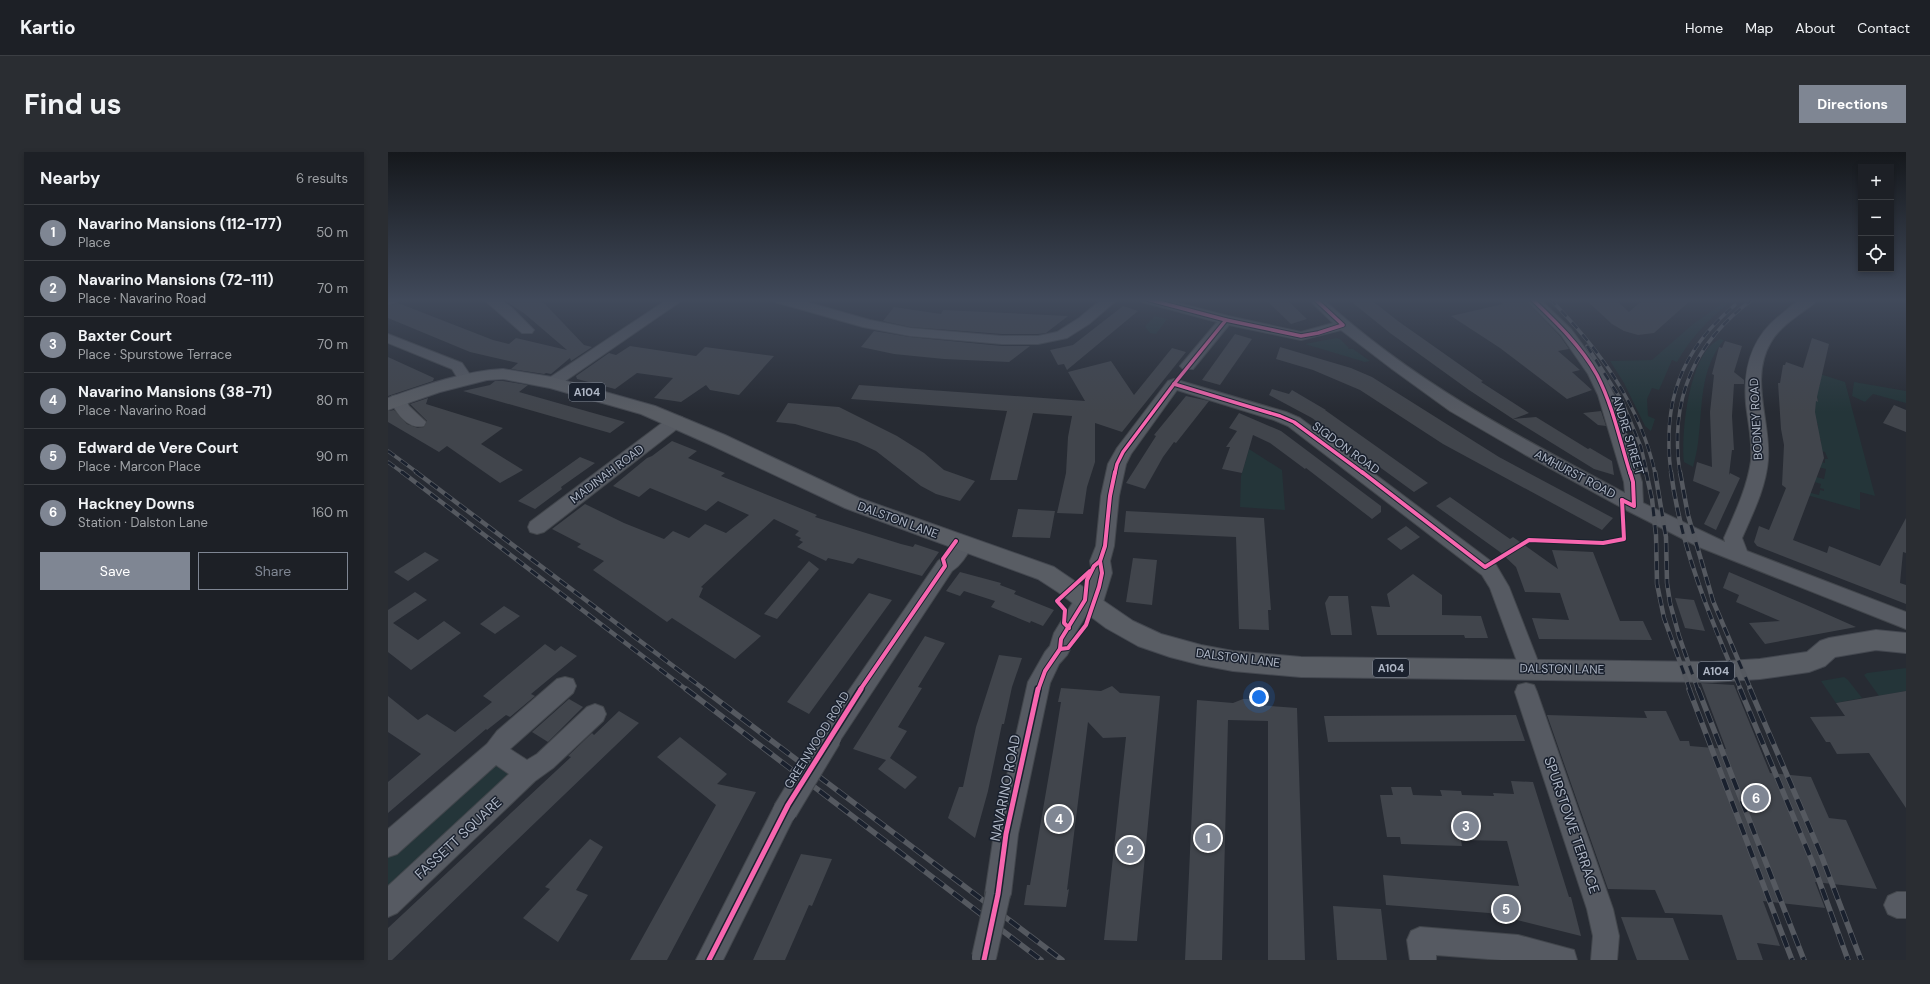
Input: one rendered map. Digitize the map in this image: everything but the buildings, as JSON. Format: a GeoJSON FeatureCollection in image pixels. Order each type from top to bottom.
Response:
{"type":"FeatureCollection","features":[{"type":"Feature","properties":{"kind":"main road","name":"DALSTON LANE"},"geometry":{"type":"LineString","coordinates":[[393,402],[465,379],[503,374],[552,383],[635,406],[676,421],[852,503],[964,544],[1016,560],[1046,572],[1061,581],[1089,603],[1126,628],[1147,638],[1184,651],[1222,659],[1349,668],[1712,672],[1760,669],[1809,662],[1816,659],[1830,648],[1876,640],[1906,643]]}},
{"type":"Feature","properties":{"kind":"street"},"geometry":{"type":"LineString","coordinates":[[552,383],[621,337]]}},
{"type":"Feature","properties":{"kind":"street"},"geometry":{"type":"LineString","coordinates":[[964,337],[1002,340],[1038,340],[1054,337]]}},
{"type":"Feature","properties":{"kind":"street"},"geometry":{"type":"LineString","coordinates":[[1188,366],[1212,337]]}},
{"type":"Feature","properties":{"kind":"street","name":"AMHURST ROAD"},"geometry":{"type":"LineString","coordinates":[[1359,337],[1397,366],[1456,407],[1530,450],[1634,506],[1706,542],[1906,621]]}},
{"type":"Feature","properties":{"kind":"street","name":"ANDRE STREET"},"geometry":{"type":"LineString","coordinates":[[1569,337],[1596,374],[1606,395],[1633,482],[1634,506]]}},
{"type":"Feature","properties":{"kind":"street","name":"BODNEY ROAD"},"geometry":{"type":"LineString","coordinates":[[1740,556],[1733,538],[1749,499],[1758,466],[1760,449],[1754,404],[1754,367],[1760,348],[1767,337]]}},
{"type":"Feature","properties":{"kind":"street"},"geometry":{"type":"LineString","coordinates":[[388,338],[457,366],[465,379]]}},
{"type":"Feature","properties":{"kind":"street","name":"NAVARINO ROAD"},"geometry":{"type":"LineString","coordinates":[[984,958],[998,894],[1006,834],[1039,682],[1052,658],[1060,649],[1061,639],[1089,603],[1099,587],[1102,573],[1100,561],[1105,546],[1110,496],[1118,464],[1123,452],[1174,384]]}},
{"type":"Feature","properties":{"kind":"street","name":"SIGDON ROAD"},"geometry":{"type":"LineString","coordinates":[[1174,384],[1280,416],[1294,422],[1472,556],[1489,570],[1499,587],[1530,669]]}},
{"type":"Feature","properties":{"kind":"street"},"geometry":{"type":"LineString","coordinates":[[393,402],[418,422]]}},
{"type":"Feature","properties":{"kind":"street","name":"MADINAH ROAD"},"geometry":{"type":"LineString","coordinates":[[537,527],[676,421]]}},
{"type":"Feature","properties":{"kind":"street","name":"GREENWOOD ROAD"},"geometry":{"type":"LineString","coordinates":[[709,960],[785,811],[829,738],[945,566],[952,562],[964,544]]}},
{"type":"Feature","properties":{"kind":"street"},"geometry":{"type":"LineString","coordinates":[[388,845],[495,751],[505,738],[565,686]]}},
{"type":"Feature","properties":{"kind":"street","name":"SPURSTOWE TERRACE"},"geometry":{"type":"LineString","coordinates":[[1526,692],[1600,909],[1606,936],[1604,960]]}},
{"type":"Feature","properties":{"kind":"street","name":"FASSETT SQUARE"},"geometry":{"type":"LineString","coordinates":[[388,904],[527,772],[545,761],[595,714]]}},
{"type":"Feature","properties":{"kind":"street"},"geometry":{"type":"LineString","coordinates":[[495,751],[527,772]]}},
{"type":"Feature","properties":{"kind":"street"},"geometry":{"type":"LineString","coordinates":[[1422,960],[1420,940],[1518,948],[1564,960]]}},
{"type":"Feature","properties":{"kind":"shaded area"},"geometry":{"type":"Polygon","coordinates":[[[1679,337],[1694,337],[1677,362],[1672,360],[1659,390],[1652,388],[1647,399],[1648,416],[1655,419],[1651,431],[1645,426],[1624,383],[1610,361],[1652,360],[1679,337]]]}},
{"type":"Feature","properties":{"kind":"shaded area"},"geometry":{"type":"Polygon","coordinates":[[[1336,338],[1340,339],[1349,348],[1348,349],[1353,349],[1370,361],[1365,362],[1305,344],[1336,338]]]}},
{"type":"Feature","properties":{"kind":"shaded area"},"geometry":{"type":"Polygon","coordinates":[[[1720,339],[1724,340],[1710,364],[1706,376],[1698,446],[1693,467],[1684,462],[1683,449],[1689,394],[1701,359],[1709,347],[1720,339]]]}},
{"type":"Feature","properties":{"kind":"shaded area"},"geometry":{"type":"Polygon","coordinates":[[[1820,374],[1845,382],[1875,496],[1860,492],[1860,510],[1807,495],[1807,492],[1819,495],[1820,490],[1824,491],[1824,489],[1820,488],[1821,484],[1808,480],[1809,475],[1824,479],[1826,469],[1810,465],[1811,459],[1825,463],[1825,459],[1828,459],[1825,452],[1809,448],[1821,442],[1821,439],[1818,439],[1818,424],[1815,423],[1813,411],[1815,412],[1815,409],[1801,398],[1818,401],[1816,392],[1817,386],[1820,386],[1820,384],[1817,383],[1820,374]]]}},
{"type":"Feature","properties":{"kind":"shaded area"},"geometry":{"type":"Polygon","coordinates":[[[1854,382],[1906,391],[1906,403],[1873,394],[1865,402],[1852,396],[1854,382]]]}},
{"type":"Feature","properties":{"kind":"shaded area"},"geometry":{"type":"Polygon","coordinates":[[[1249,449],[1282,470],[1285,510],[1240,507],[1241,476],[1249,449]]]}},
{"type":"Feature","properties":{"kind":"shaded area"},"geometry":{"type":"Polygon","coordinates":[[[1906,668],[1906,691],[1879,696],[1864,675],[1867,673],[1906,668]]]}},
{"type":"Feature","properties":{"kind":"shaded area"},"geometry":{"type":"Polygon","coordinates":[[[1844,677],[1862,698],[1836,703],[1821,681],[1844,677]]]}},
{"type":"Feature","properties":{"kind":"shaded area"},"geometry":{"type":"Polygon","coordinates":[[[490,762],[513,771],[388,888],[388,852],[490,762]]]}},
{"type":"Feature","properties":{"kind":"railway"},"geometry":{"type":"LineString","coordinates":[[1584,337],[1601,358],[1628,401],[1639,424],[1655,473]]}},
{"type":"Feature","properties":{"kind":"railway"},"geometry":{"type":"LineString","coordinates":[[1671,473],[1669,424],[1673,401],[1679,380],[1688,360],[1705,337]]}},
{"type":"Feature","properties":{"kind":"railway"},"geometry":{"type":"LineString","coordinates":[[1680,473],[1678,421],[1683,397],[1690,375],[1701,354],[1713,337]]}},
{"type":"Feature","properties":{"kind":"railway"},"geometry":{"type":"LineString","coordinates":[[1587,346],[1622,401],[1641,447],[1647,473]]}},
{"type":"Feature","properties":{"kind":"railway"},"geometry":{"type":"LineString","coordinates":[[388,451],[418,473]]}},
{"type":"Feature","properties":{"kind":"railway"},"geometry":{"type":"LineString","coordinates":[[388,462],[403,473]]}},
{"type":"Feature","properties":{"kind":"railway"},"geometry":{"type":"LineString","coordinates":[[402,472],[687,690]]}},
{"type":"Feature","properties":{"kind":"railway"},"geometry":{"type":"LineString","coordinates":[[416,472],[705,690]]}},
{"type":"Feature","properties":{"kind":"railway"},"geometry":{"type":"LineString","coordinates":[[1646,472],[1652,499],[1656,535],[1657,584],[1664,618],[1690,690]]}},
{"type":"Feature","properties":{"kind":"railway"},"geometry":{"type":"LineString","coordinates":[[1655,472],[1666,537],[1667,583],[1670,603],[1679,636],[1698,690]]}},
{"type":"Feature","properties":{"kind":"railway"},"geometry":{"type":"LineString","coordinates":[[1671,472],[1682,529],[1698,584],[1741,690]]}},
{"type":"Feature","properties":{"kind":"railway"},"geometry":{"type":"LineString","coordinates":[[1680,472],[1688,515],[1713,601],[1751,690]]}},
{"type":"Feature","properties":{"kind":"railway"},"geometry":{"type":"LineString","coordinates":[[686,689],[1041,960]]}},
{"type":"Feature","properties":{"kind":"railway"},"geometry":{"type":"LineString","coordinates":[[703,689],[1062,960]]}},
{"type":"Feature","properties":{"kind":"railway"},"geometry":{"type":"LineString","coordinates":[[1689,689],[1792,960]]}},
{"type":"Feature","properties":{"kind":"railway"},"geometry":{"type":"LineString","coordinates":[[1698,689],[1804,960]]}},
{"type":"Feature","properties":{"kind":"railway"},"geometry":{"type":"LineString","coordinates":[[1740,689],[1812,861],[1848,960]]}},
{"type":"Feature","properties":{"kind":"railway"},"geometry":{"type":"LineString","coordinates":[[1750,689],[1820,852],[1861,960]]}},
{"type":"Feature","properties":{"kind":"cycle path"},"geometry":{"type":"LineString","coordinates":[[1060,649],[1068,648],[1086,625],[1099,587],[1102,573],[1100,561],[1105,546],[1110,496],[1117,464],[1123,452],[1174,384],[1212,337]]}},
{"type":"Feature","properties":{"kind":"cycle path"},"geometry":{"type":"LineString","coordinates":[[1569,337],[1596,374],[1606,395],[1633,482],[1634,506],[1622,500]]}},
{"type":"Feature","properties":{"kind":"cycle path"},"geometry":{"type":"LineString","coordinates":[[1174,384],[1280,416],[1294,422],[1485,567],[1529,540],[1603,543],[1624,539],[1622,500]]}},
{"type":"Feature","properties":{"kind":"cycle path"},"geometry":{"type":"LineString","coordinates":[[709,960],[788,805],[853,701],[945,566],[943,559],[956,541]]}},
{"type":"Feature","properties":{"kind":"cycle path"},"geometry":{"type":"LineString","coordinates":[[984,960],[998,894],[1006,834],[1035,697],[1045,671],[1060,649],[1061,639],[1085,600],[1087,580],[1094,566],[1100,561]]}},
{"type":"Feature","properties":{"kind":"cycle path"},"geometry":{"type":"LineString","coordinates":[[1069,628],[1064,623],[1066,616],[1065,610],[1057,601],[1090,571]]}},
{"type":"Feature","properties":{"kind":"place","name":"Hackney Downs"},"geometry":{"type":"Point","coordinates":[1756,798]}},
{"type":"Feature","properties":{"kind":"place","name":"Navarino Mansions (38-71)"},"geometry":{"type":"Point","coordinates":[1059,819]}},
{"type":"Feature","properties":{"kind":"place","name":"Baxter Court"},"geometry":{"type":"Point","coordinates":[1466,826]}},
{"type":"Feature","properties":{"kind":"place","name":"Navarino Mansions (112-177)"},"geometry":{"type":"Point","coordinates":[1208,838]}},
{"type":"Feature","properties":{"kind":"place","name":"Navarino Mansions (72-111)"},"geometry":{"type":"Point","coordinates":[1130,850]}},
{"type":"Feature","properties":{"kind":"place","name":"Edward de Vere Court"},"geometry":{"type":"Point","coordinates":[1506,909]}}]}
